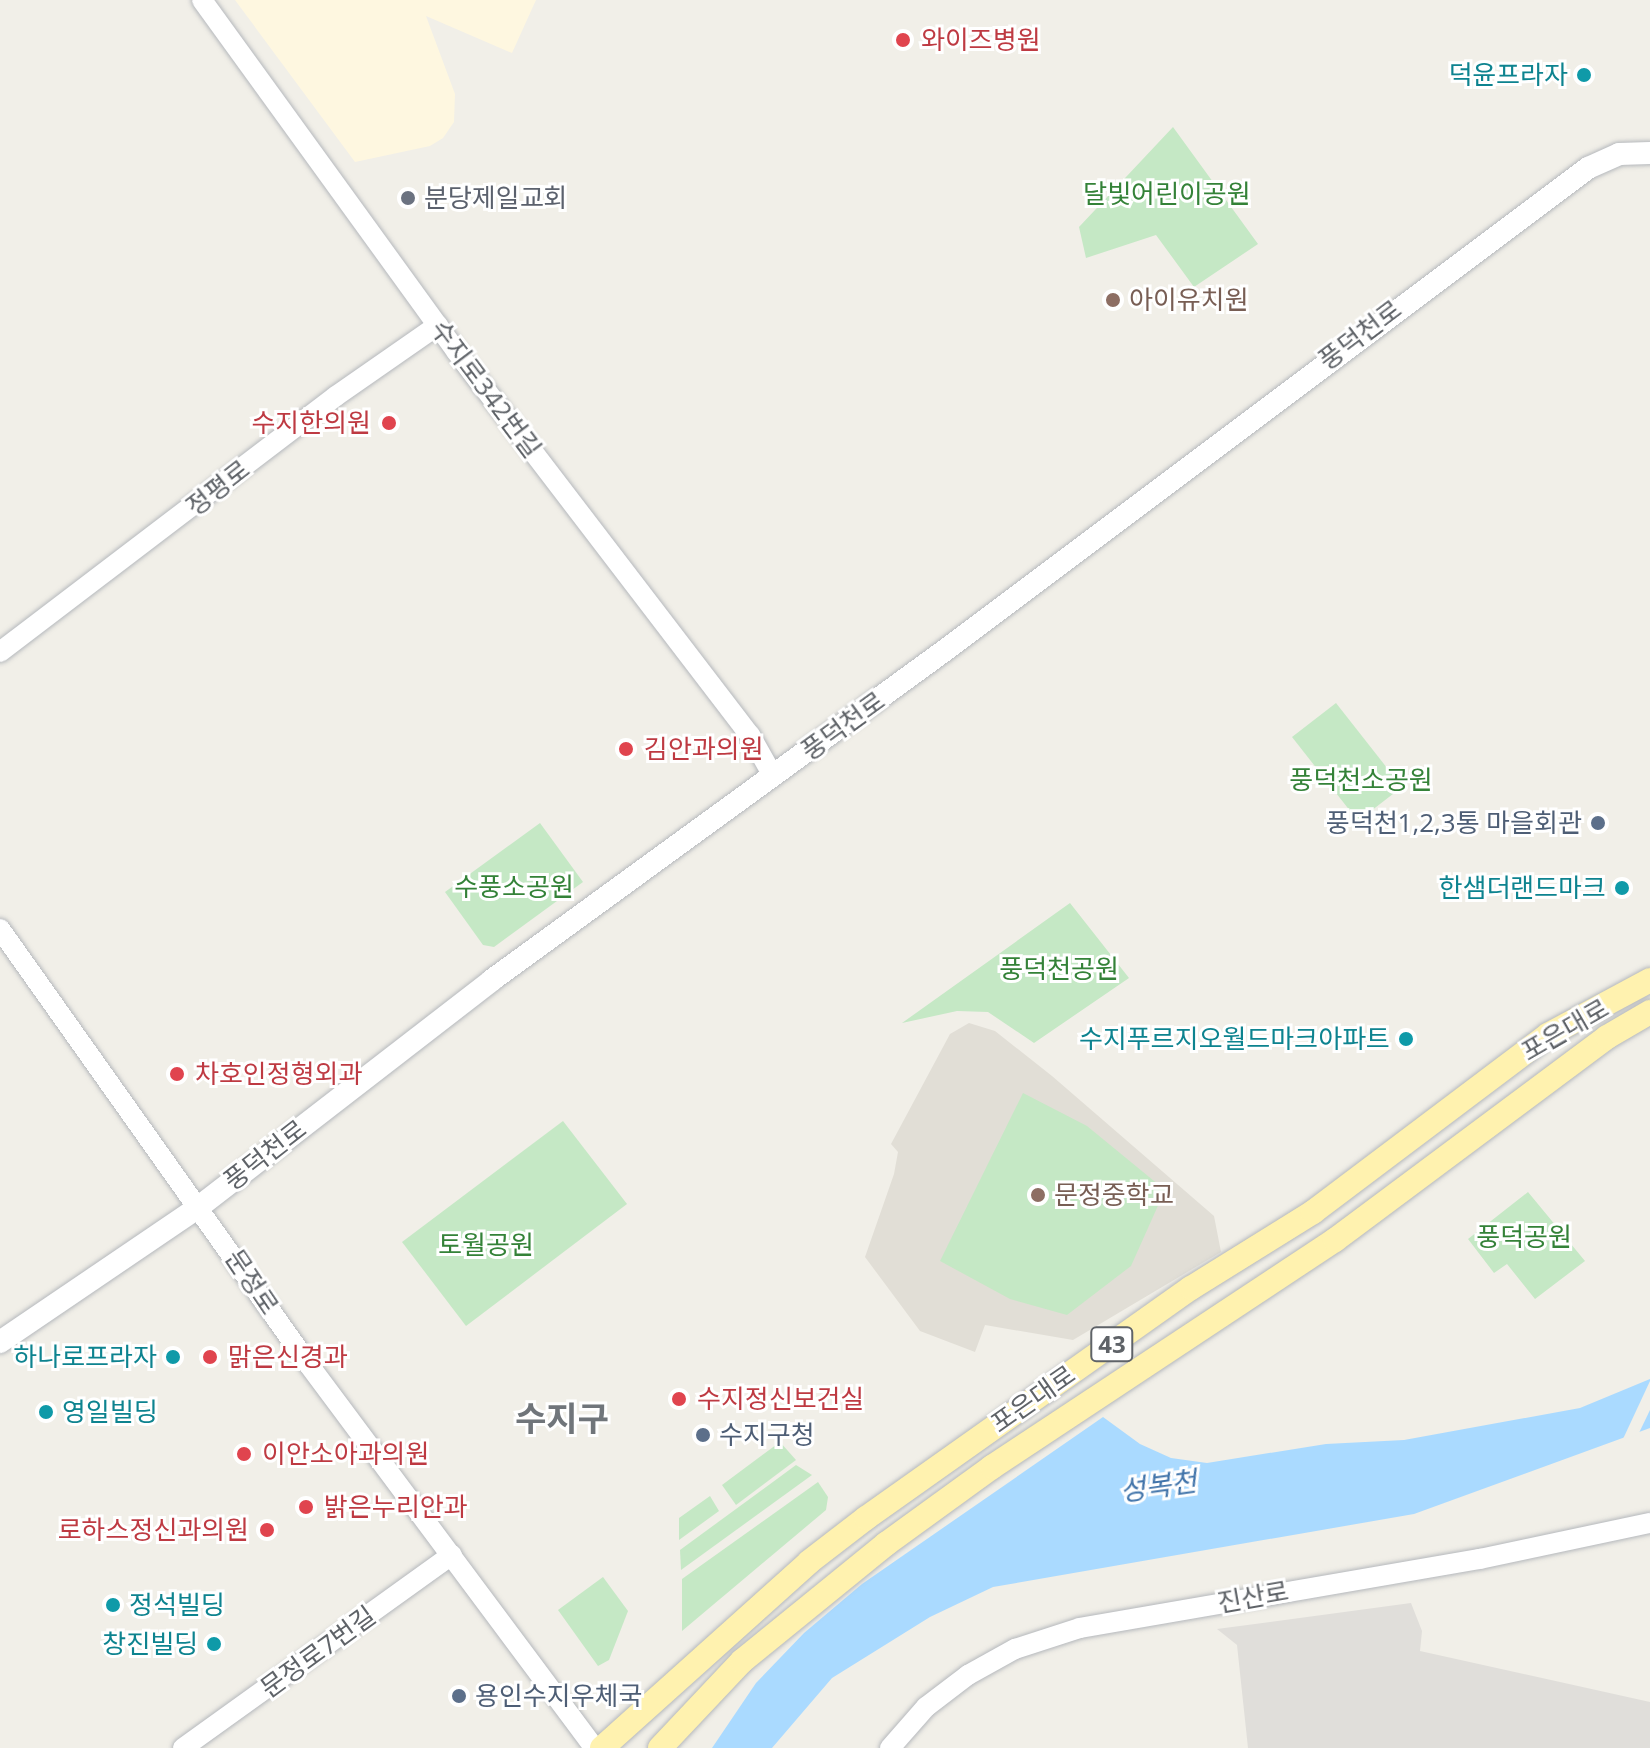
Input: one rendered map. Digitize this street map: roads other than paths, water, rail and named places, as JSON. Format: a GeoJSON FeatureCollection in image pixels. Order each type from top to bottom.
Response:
{"type":"FeatureCollection","features":[{"type":"Feature","properties":{"kind":"main road","name":"풍덕천로"},"geometry":{"type":"LineString","coordinates":[[0,1342],[200,1206],[492,980],[773,776],[1588,168],[1619,154],[1650,153]]}},
{"type":"Feature","properties":{"kind":"main road","name":"포은대로"},"geometry":{"type":"LineString","coordinates":[[602,1748],[809,1562],[866,1518],[1191,1288],[1313,1212],[1548,1035],[1650,980]]}},
{"type":"Feature","properties":{"kind":"main road","name":"포은대로"},"geometry":{"type":"LineString","coordinates":[[660,1748],[742,1661],[886,1544],[992,1467],[1335,1240],[1607,1037],[1650,1012]]}},
{"type":"Feature","properties":{"kind":"street","name":"수지로342번길"},"geometry":{"type":"LineString","coordinates":[[202,0],[438,325],[750,735],[773,776]]}},
{"type":"Feature","properties":{"kind":"street","name":"정평로"},"geometry":{"type":"LineString","coordinates":[[0,652],[336,396],[438,325]]}},
{"type":"Feature","properties":{"kind":"street","name":"문정로"},"geometry":{"type":"LineString","coordinates":[[0,929],[200,1206],[309,1365],[594,1748]]}},
{"type":"Feature","properties":{"kind":"street","name":"진산로"},"geometry":{"type":"LineString","coordinates":[[890,1748],[926,1707],[968,1675],[1015,1649],[1080,1628],[1480,1559],[1650,1523]]}},
{"type":"Feature","properties":{"kind":"street","name":"문정로7번길"},"geometry":{"type":"LineString","coordinates":[[183,1748],[452,1555]]}},
{"type":"Feature","properties":{"kind":"water","name":"성복천"},"geometry":{"type":"Polygon","coordinates":[[[1650,1379],[1650,1428],[1414,1514],[993,1587],[930,1617],[832,1678],[772,1748],[712,1748],[756,1683],[804,1633],[862,1584],[1103,1417],[1140,1444],[1171,1458],[1207,1463],[1326,1444],[1404,1440],[1580,1408],[1650,1379]]]}},
{"type":"Feature","properties":{"kind":"place","name":"와이즈병원"},"geometry":{"type":"Point","coordinates":[903,40]}},
{"type":"Feature","properties":{"kind":"place","name":"덕윤프라자"},"geometry":{"type":"Point","coordinates":[1584,75]}},
{"type":"Feature","properties":{"kind":"place","name":"분당제일교회"},"geometry":{"type":"Point","coordinates":[408,198]}},
{"type":"Feature","properties":{"kind":"place","name":"아이유치원"},"geometry":{"type":"Point","coordinates":[1113,300]}},
{"type":"Feature","properties":{"kind":"place","name":"수지한의원"},"geometry":{"type":"Point","coordinates":[389,423]}},
{"type":"Feature","properties":{"kind":"place","name":"김안과의원"},"geometry":{"type":"Point","coordinates":[626,749]}},
{"type":"Feature","properties":{"kind":"place","name":"풍덕천1,2,3통 마을회관"},"geometry":{"type":"Point","coordinates":[1598,823]}},
{"type":"Feature","properties":{"kind":"place","name":"한샘더랜드마크"},"geometry":{"type":"Point","coordinates":[1622,888]}},
{"type":"Feature","properties":{"kind":"place","name":"수지푸르지오월드마크아파트"},"geometry":{"type":"Point","coordinates":[1406,1039]}},
{"type":"Feature","properties":{"kind":"place","name":"차호인정형외과"},"geometry":{"type":"Point","coordinates":[177,1074]}},
{"type":"Feature","properties":{"kind":"place","name":"문정중학교"},"geometry":{"type":"Point","coordinates":[1038,1195]}},
{"type":"Feature","properties":{"kind":"place","name":"하나로프라자"},"geometry":{"type":"Point","coordinates":[173,1357]}},
{"type":"Feature","properties":{"kind":"place","name":"맑은신경과"},"geometry":{"type":"Point","coordinates":[210,1357]}},
{"type":"Feature","properties":{"kind":"place","name":"수지정신보건실"},"geometry":{"type":"Point","coordinates":[679,1399]}},
{"type":"Feature","properties":{"kind":"place","name":"영일빌딩"},"geometry":{"type":"Point","coordinates":[46,1412]}},
{"type":"Feature","properties":{"kind":"place","name":"수지구청"},"geometry":{"type":"Point","coordinates":[703,1435]}},
{"type":"Feature","properties":{"kind":"place","name":"이안소아과의원"},"geometry":{"type":"Point","coordinates":[244,1454]}},
{"type":"Feature","properties":{"kind":"place","name":"밝은누리안과"},"geometry":{"type":"Point","coordinates":[306,1507]}},
{"type":"Feature","properties":{"kind":"place","name":"로하스정신과의원"},"geometry":{"type":"Point","coordinates":[267,1530]}},
{"type":"Feature","properties":{"kind":"place","name":"정석빌딩"},"geometry":{"type":"Point","coordinates":[113,1605]}},
{"type":"Feature","properties":{"kind":"place","name":"창진빌딩"},"geometry":{"type":"Point","coordinates":[214,1644]}},
{"type":"Feature","properties":{"kind":"place","name":"용인수지우체국"},"geometry":{"type":"Point","coordinates":[459,1696]}},
{"type":"Feature","properties":{"kind":"district","name":"수지구"},"geometry":{"type":"Point","coordinates":[562,1419]}},
{"type":"Feature","properties":{"kind":"park label","name":"달빛어린이공원"},"geometry":{"type":"Point","coordinates":[1167,194]}},
{"type":"Feature","properties":{"kind":"park label","name":"풍덕천소공원"},"geometry":{"type":"Point","coordinates":[1361,780]}},
{"type":"Feature","properties":{"kind":"park label","name":"수풍소공원"},"geometry":{"type":"Point","coordinates":[514,887]}},
{"type":"Feature","properties":{"kind":"park label","name":"풍덕천공원"},"geometry":{"type":"Point","coordinates":[1059,969]}},
{"type":"Feature","properties":{"kind":"park label","name":"풍덕공원"},"geometry":{"type":"Point","coordinates":[1524,1237]}},
{"type":"Feature","properties":{"kind":"park label","name":"토월공원"},"geometry":{"type":"Point","coordinates":[486,1245]}}]}
